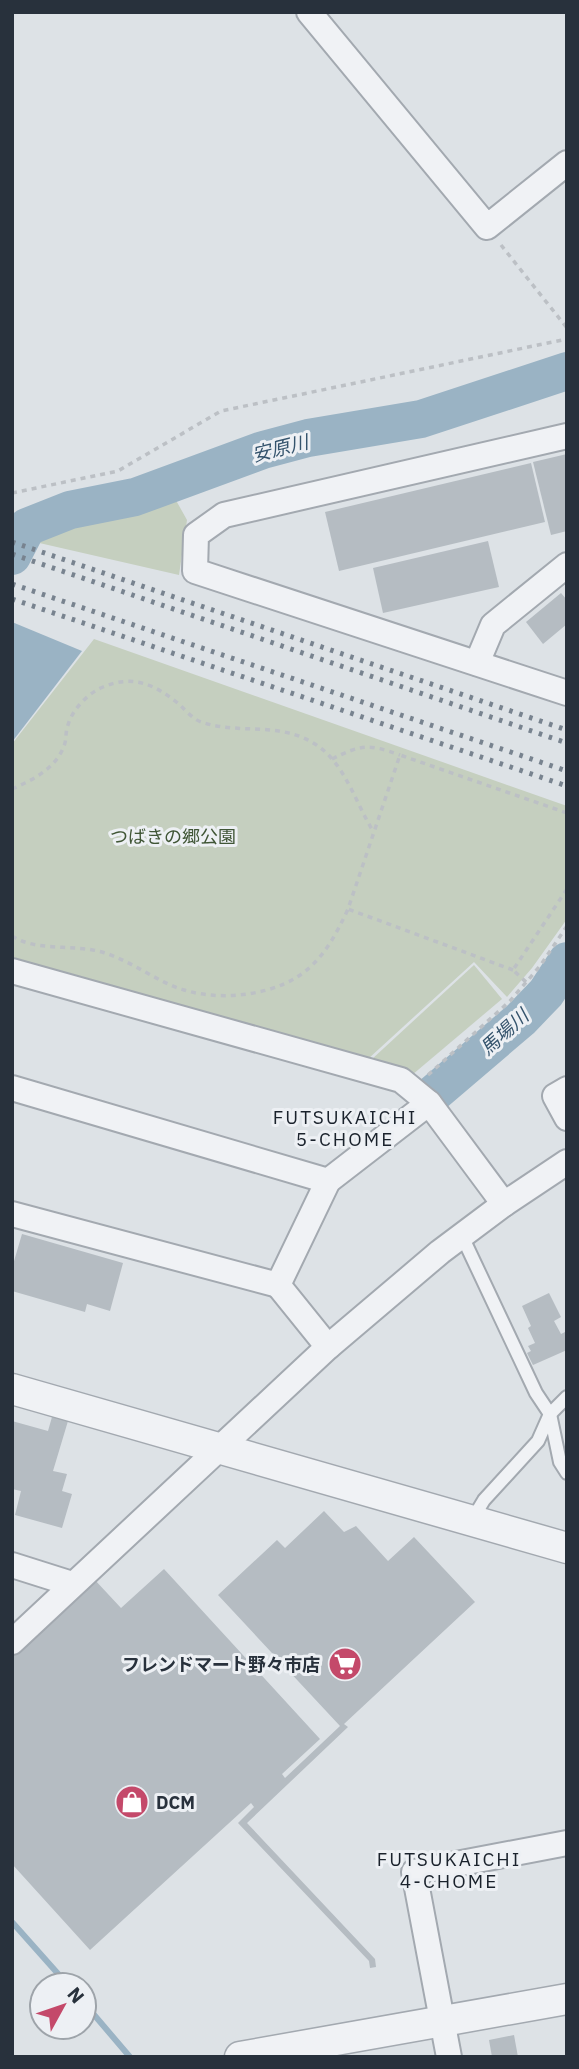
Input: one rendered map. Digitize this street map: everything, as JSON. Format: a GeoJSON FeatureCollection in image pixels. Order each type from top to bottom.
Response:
{"type":"FeatureCollection","features":[{"type":"Feature","properties":{"kind":"street"},"geometry":{"type":"LineString","coordinates":[[309,12],[487,227],[567,163]]}},
{"type":"Feature","properties":{"kind":"street"},"geometry":{"type":"LineString","coordinates":[[567,436],[224,515],[196,535],[195,570],[567,693]]}},
{"type":"Feature","properties":{"kind":"street"},"geometry":{"type":"LineString","coordinates":[[477,663],[493,625],[567,565]]}},
{"type":"Feature","properties":{"kind":"street"},"geometry":{"type":"LineString","coordinates":[[12,971],[401,1080],[420,1096],[504,1204]]}},
{"type":"Feature","properties":{"kind":"street"},"geometry":{"type":"LineString","coordinates":[[12,1087],[328,1181]]}},
{"type":"Feature","properties":{"kind":"street"},"geometry":{"type":"LineString","coordinates":[[567,1088],[555,1096],[567,1118]]}},
{"type":"Feature","properties":{"kind":"street"},"geometry":{"type":"LineString","coordinates":[[278,1285],[328,1181],[420,1096]]}},
{"type":"Feature","properties":{"kind":"street"},"geometry":{"type":"LineString","coordinates":[[12,1642],[328,1347],[440,1252],[504,1204],[567,1162]]}},
{"type":"Feature","properties":{"kind":"street"},"geometry":{"type":"LineString","coordinates":[[12,1214],[278,1285],[328,1347]]}},
{"type":"Feature","properties":{"kind":"street"},"geometry":{"type":"LineString","coordinates":[[12,1389],[567,1548]]}},
{"type":"Feature","properties":{"kind":"street"},"geometry":{"type":"LineString","coordinates":[[12,1565],[72,1584]]}},
{"type":"Feature","properties":{"kind":"street"},"geometry":{"type":"LineString","coordinates":[[449,2057],[414,1871],[567,1843]]}},
{"type":"Feature","properties":{"kind":"street"},"geometry":{"type":"LineString","coordinates":[[240,2057],[567,1999]]}},
{"type":"Feature","properties":{"kind":"lane"},"geometry":{"type":"LineString","coordinates":[[462,1236],[536,1393],[550,1414],[560,1462],[567,1473]]}},
{"type":"Feature","properties":{"kind":"lane"},"geometry":{"type":"LineString","coordinates":[[472,1521],[484,1500],[538,1441],[550,1414],[567,1397]]}},
{"type":"Feature","properties":{"kind":"path"},"geometry":{"type":"LineString","coordinates":[[487,227],[567,328]]}},
{"type":"Feature","properties":{"kind":"path"},"geometry":{"type":"LineString","coordinates":[[12,493],[118,471],[221,411],[567,339]]}},
{"type":"Feature","properties":{"kind":"path"},"geometry":{"type":"LineString","coordinates":[[12,789],[30,782],[52,764],[64,746],[68,725],[77,706],[101,687],[134,680],[155,687],[199,721],[232,728],[288,730],[316,744],[340,767],[374,832]]}},
{"type":"Feature","properties":{"kind":"path"},"geometry":{"type":"LineString","coordinates":[[332,760],[351,750],[373,746],[567,813]]}},
{"type":"Feature","properties":{"kind":"path"},"geometry":{"type":"LineString","coordinates":[[12,936],[47,946],[99,951],[129,961],[181,990],[201,995],[241,995],[287,985],[314,964],[335,938],[348,909],[400,755]]}},
{"type":"Feature","properties":{"kind":"path"},"geometry":{"type":"LineString","coordinates":[[513,970],[567,889]]}},
{"type":"Feature","properties":{"kind":"path"},"geometry":{"type":"LineString","coordinates":[[348,909],[513,970],[526,982]]}},
{"type":"Feature","properties":{"kind":"path"},"geometry":{"type":"LineString","coordinates":[[420,1096],[510,1001],[567,926]]}},
{"type":"Feature","properties":{"kind":"green space"},"geometry":{"type":"Polygon","coordinates":[[[173,495],[187,520],[179,575],[35,542],[55,526],[131,511],[173,495]]]}},
{"type":"Feature","properties":{"kind":"green space","name":"つばきの郷公園"},"geometry":{"type":"Polygon","coordinates":[[[94,639],[567,806],[567,919],[532,968],[507,997],[474,962],[368,1059],[12,958],[12,744],[94,639]]]}},
{"type":"Feature","properties":{"kind":"green space"},"geometry":{"type":"Polygon","coordinates":[[[474,965],[502,999],[412,1075],[371,1060],[474,965]]]}},
{"type":"Feature","properties":{"kind":"water"},"geometry":{"type":"Polygon","coordinates":[[[12,622],[82,651],[12,742],[12,622]]]}},
{"type":"Feature","properties":{"kind":"building"},"geometry":{"type":"Polygon","coordinates":[[[567,454],[567,531],[551,535],[533,462],[567,454]]]}},
{"type":"Feature","properties":{"kind":"building"},"geometry":{"type":"Polygon","coordinates":[[[531,463],[545,522],[339,571],[325,512],[531,463]]]}},
{"type":"Feature","properties":{"kind":"building"},"geometry":{"type":"Polygon","coordinates":[[[488,541],[499,587],[383,613],[373,568],[488,541]]]}},
{"type":"Feature","properties":{"kind":"building"},"geometry":{"type":"Polygon","coordinates":[[[561,593],[567,600],[567,624],[543,644],[526,622],[561,593]]]}},
{"type":"Feature","properties":{"kind":"building"},"geometry":{"type":"Polygon","coordinates":[[[22,1234],[123,1263],[110,1311],[87,1304],[85,1312],[12,1291],[12,1268],[22,1234]]]}},
{"type":"Feature","properties":{"kind":"building"},"geometry":{"type":"Polygon","coordinates":[[[549,1293],[561,1317],[554,1321],[561,1334],[567,1331],[567,1350],[533,1365],[527,1353],[531,1351],[528,1346],[535,1343],[522,1306],[549,1293]]]}},
{"type":"Feature","properties":{"kind":"building"},"geometry":{"type":"Polygon","coordinates":[[[52,1417],[68,1421],[53,1471],[67,1474],[62,1491],[72,1494],[62,1528],[15,1515],[21,1491],[12,1489],[12,1421],[48,1431],[52,1417]]]}},
{"type":"Feature","properties":{"kind":"building","name":"DCM"},"geometry":{"type":"Polygon","coordinates":[[[324,1511],[344,1532],[356,1526],[388,1561],[414,1537],[475,1602],[344,1724],[348,1727],[247,1823],[375,1959],[376,1967],[370,1968],[369,1961],[238,1823],[254,1807],[251,1803],[90,1950],[12,1864],[12,1654],[94,1579],[121,1608],[164,1569],[320,1739],[282,1774],[285,1778],[340,1726],[218,1595],[277,1540],[285,1548],[324,1511]]]}},
{"type":"Feature","properties":{"kind":"building"},"geometry":{"type":"Polygon","coordinates":[[[514,2035],[518,2057],[492,2057],[489,2040],[514,2035]]]}},
{"type":"Feature","properties":{"kind":"waterway","name":"安原川"},"geometry":{"type":"LineString","coordinates":[[12,556],[27,527],[70,510],[135,497],[263,450],[308,438],[421,419],[567,371]]}},
{"type":"Feature","properties":{"kind":"waterway","name":"馬場川"},"geometry":{"type":"LineString","coordinates":[[432,1095],[521,1019],[546,993],[567,961]]}},
{"type":"Feature","properties":{"kind":"waterway"},"geometry":{"type":"LineString","coordinates":[[12,1922],[56,1971]]}},
{"type":"Feature","properties":{"kind":"waterway"},"geometry":{"type":"LineString","coordinates":[[98,2019],[130,2057]]}},
{"type":"Feature","properties":{"kind":"railway"},"geometry":{"type":"LineString","coordinates":[[12,542],[567,730]]}},
{"type":"Feature","properties":{"kind":"railway"},"geometry":{"type":"LineString","coordinates":[[12,554],[567,743]]}},
{"type":"Feature","properties":{"kind":"railway"},"geometry":{"type":"LineString","coordinates":[[12,584],[567,771]]}},
{"type":"Feature","properties":{"kind":"railway"},"geometry":{"type":"LineString","coordinates":[[12,599],[567,786]]}},
{"type":"Feature","properties":{"kind":"place","name":"フレンドマート野々市店"},"geometry":{"type":"Point","coordinates":[345,1664]}},
{"type":"Feature","properties":{"kind":"place","name":"DCM"},"geometry":{"type":"Point","coordinates":[132,1802]}},
{"type":"Feature","properties":{"kind":"district","name":"FUTSUKAICHI 5-CHOME"},"geometry":{"type":"Point","coordinates":[345,1128]}},
{"type":"Feature","properties":{"kind":"district","name":"FUTSUKAICHI 4-CHOME"},"geometry":{"type":"Point","coordinates":[449,1870]}}]}
